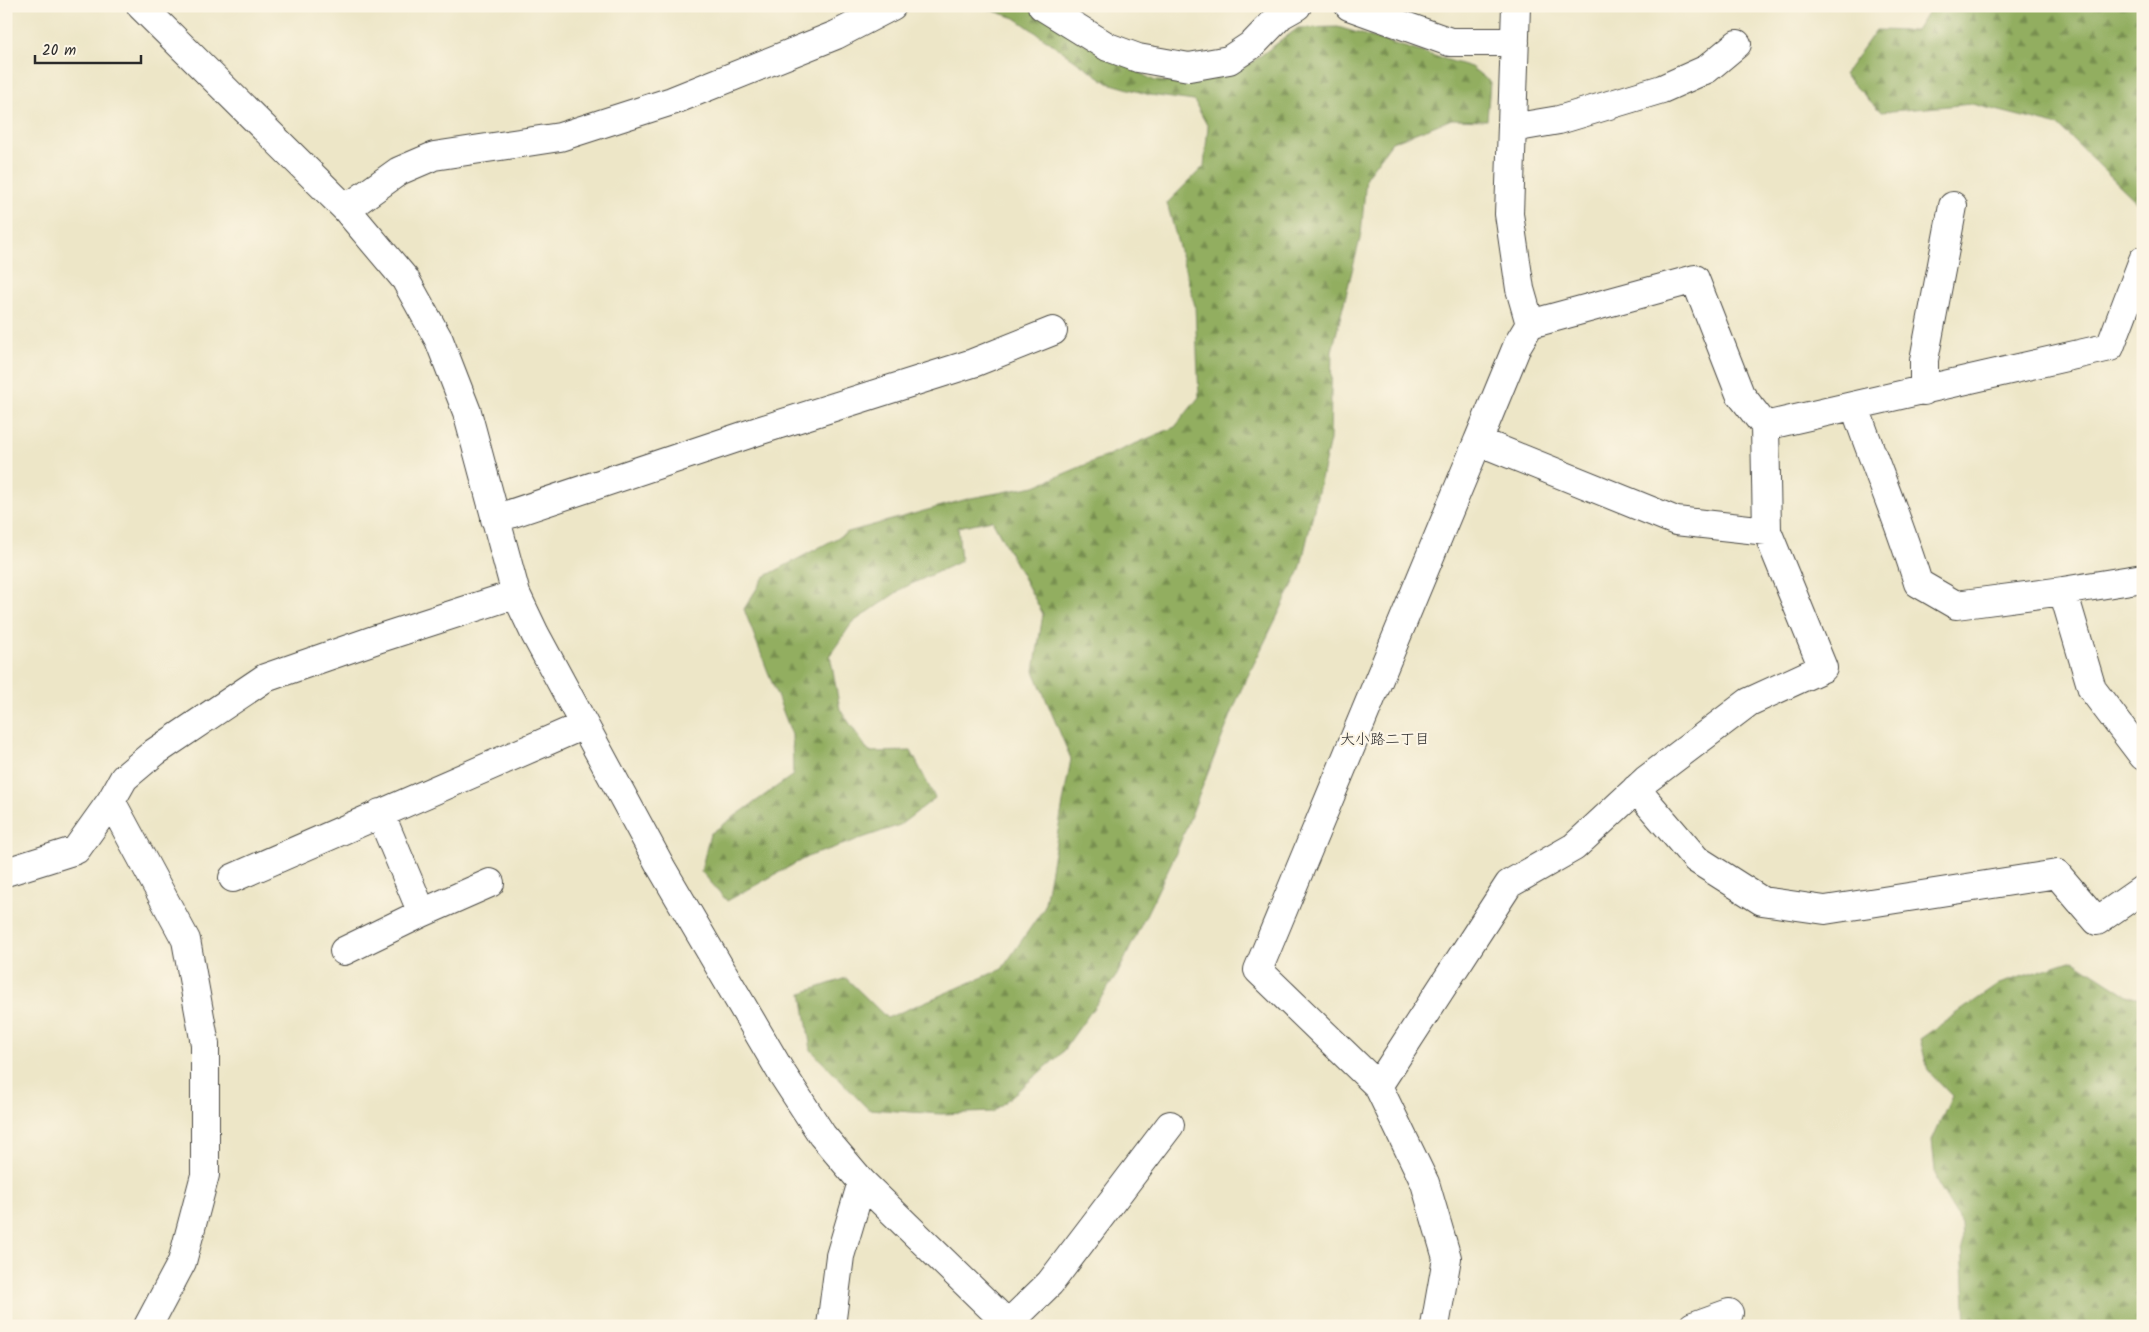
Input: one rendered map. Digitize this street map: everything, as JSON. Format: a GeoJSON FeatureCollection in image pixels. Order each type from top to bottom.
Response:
{"type":"FeatureCollection","features":[{"type":"Feature","properties":{"kind":"street"},"geometry":{"type":"LineString","coordinates":[[141,6],[346,209],[405,278],[439,340],[467,412],[494,519],[516,594],[661,867],[781,1072],[822,1135],[862,1182],[1009,1325],[1050,1283],[1170,1125]]}},
{"type":"Feature","properties":{"kind":"street"},"geometry":{"type":"LineString","coordinates":[[346,209],[399,171],[434,156],[560,137],[672,101],[836,35],[892,6]]}},
{"type":"Feature","properties":{"kind":"street"},"geometry":{"type":"LineString","coordinates":[[1042,6],[1108,47],[1138,58],[1189,67],[1229,60],[1253,44],[1281,15],[1297,6]]}},
{"type":"Feature","properties":{"kind":"street"},"geometry":{"type":"LineString","coordinates":[[1349,6],[1450,42],[1515,42]]}},
{"type":"Feature","properties":{"kind":"street"},"geometry":{"type":"LineString","coordinates":[[1516,6],[1509,214],[1520,289],[1530,324]]}},
{"type":"Feature","properties":{"kind":"street"},"geometry":{"type":"LineString","coordinates":[[1512,128],[1559,120],[1662,88],[1707,70],[1737,44]]}},
{"type":"Feature","properties":{"kind":"street"},"geometry":{"type":"LineString","coordinates":[[1924,391],[1924,360],[1953,206]]}},
{"type":"Feature","properties":{"kind":"street"},"geometry":{"type":"LineString","coordinates":[[1765,426],[1856,407],[2110,347],[2143,260]]}},
{"type":"Feature","properties":{"kind":"street"},"geometry":{"type":"LineString","coordinates":[[1378,1086],[1509,884],[1574,847],[1646,780],[1749,702],[1823,668],[1767,531],[1765,426],[1740,394],[1695,279],[1530,324],[1518,344],[1258,970],[1378,1086],[1425,1183],[1447,1258],[1435,1326]]}},
{"type":"Feature","properties":{"kind":"street"},"geometry":{"type":"LineString","coordinates":[[494,519],[758,431],[973,363],[1053,331]]}},
{"type":"Feature","properties":{"kind":"street"},"geometry":{"type":"LineString","coordinates":[[1856,407],[1875,466],[1903,535],[1918,583],[1956,605],[2143,578]]}},
{"type":"Feature","properties":{"kind":"street"},"geometry":{"type":"LineString","coordinates":[[1478,441],[1676,521],[1767,531]]}},
{"type":"Feature","properties":{"kind":"street"},"geometry":{"type":"LineString","coordinates":[[2063,591],[2092,688],[2143,756]]}},
{"type":"Feature","properties":{"kind":"street"},"geometry":{"type":"LineString","coordinates":[[6,872],[76,850],[111,801],[124,778],[155,752],[265,678],[516,594]]}},
{"type":"Feature","properties":{"kind":"street"},"geometry":{"type":"LineString","coordinates":[[233,878],[584,725]]}},
{"type":"Feature","properties":{"kind":"street"},"geometry":{"type":"LineString","coordinates":[[1636,789],[1696,859],[1762,901],[1825,910],[2057,874],[2097,921],[2143,889]]}},
{"type":"Feature","properties":{"kind":"street"},"geometry":{"type":"LineString","coordinates":[[111,801],[186,940],[206,1044],[205,1175],[182,1262],[148,1326]]}},
{"type":"Feature","properties":{"kind":"street"},"geometry":{"type":"LineString","coordinates":[[380,814],[422,913]]}},
{"type":"Feature","properties":{"kind":"street"},"geometry":{"type":"LineString","coordinates":[[344,951],[422,913],[490,883]]}},
{"type":"Feature","properties":{"kind":"street"},"geometry":{"type":"LineString","coordinates":[[831,1326],[840,1256],[862,1182]]}},
{"type":"Feature","properties":{"kind":"street"},"geometry":{"type":"LineString","coordinates":[[1692,1326],[1729,1313]]}},
{"type":"Feature","properties":{"kind":"green space"},"geometry":{"type":"Polygon","coordinates":[[[979,6],[1065,6],[1076,39],[1155,81],[1200,83],[1248,65],[1298,28],[1338,27],[1471,67],[1490,82],[1487,120],[1452,119],[1392,142],[1366,177],[1361,235],[1332,351],[1330,440],[1300,570],[1241,690],[1176,853],[1117,975],[1060,1055],[993,1112],[941,1114],[868,1109],[811,1050],[802,993],[846,978],[887,1018],[1002,969],[1044,908],[1071,759],[1034,671],[1043,614],[992,520],[958,527],[961,561],[903,588],[852,623],[830,655],[840,709],[869,752],[911,751],[935,798],[900,825],[807,857],[727,901],[701,871],[710,834],[793,775],[792,735],[744,609],[764,577],[848,532],[971,498],[1035,486],[1175,427],[1199,397],[1195,306],[1167,203],[1204,166],[1208,127],[1194,101],[1150,95],[1108,83],[1015,18],[979,6]]]}},
{"type":"Feature","properties":{"kind":"green space"},"geometry":{"type":"Polygon","coordinates":[[[1932,6],[2143,6],[2143,208],[2059,126],[1972,104],[1881,112],[1844,75],[1876,30],[1916,31],[1932,6]]]}},
{"type":"Feature","properties":{"kind":"green space"},"geometry":{"type":"Polygon","coordinates":[[[2073,960],[2129,996],[2143,998],[2143,1326],[1966,1326],[1961,1223],[1936,1181],[1932,1140],[1952,1096],[1928,1071],[1920,1039],[1999,984],[2073,960]]]}},
{"type":"Feature","properties":{"kind":"district","name":"大小路二丁目"},"geometry":{"type":"Point","coordinates":[1385,739]}}]}
